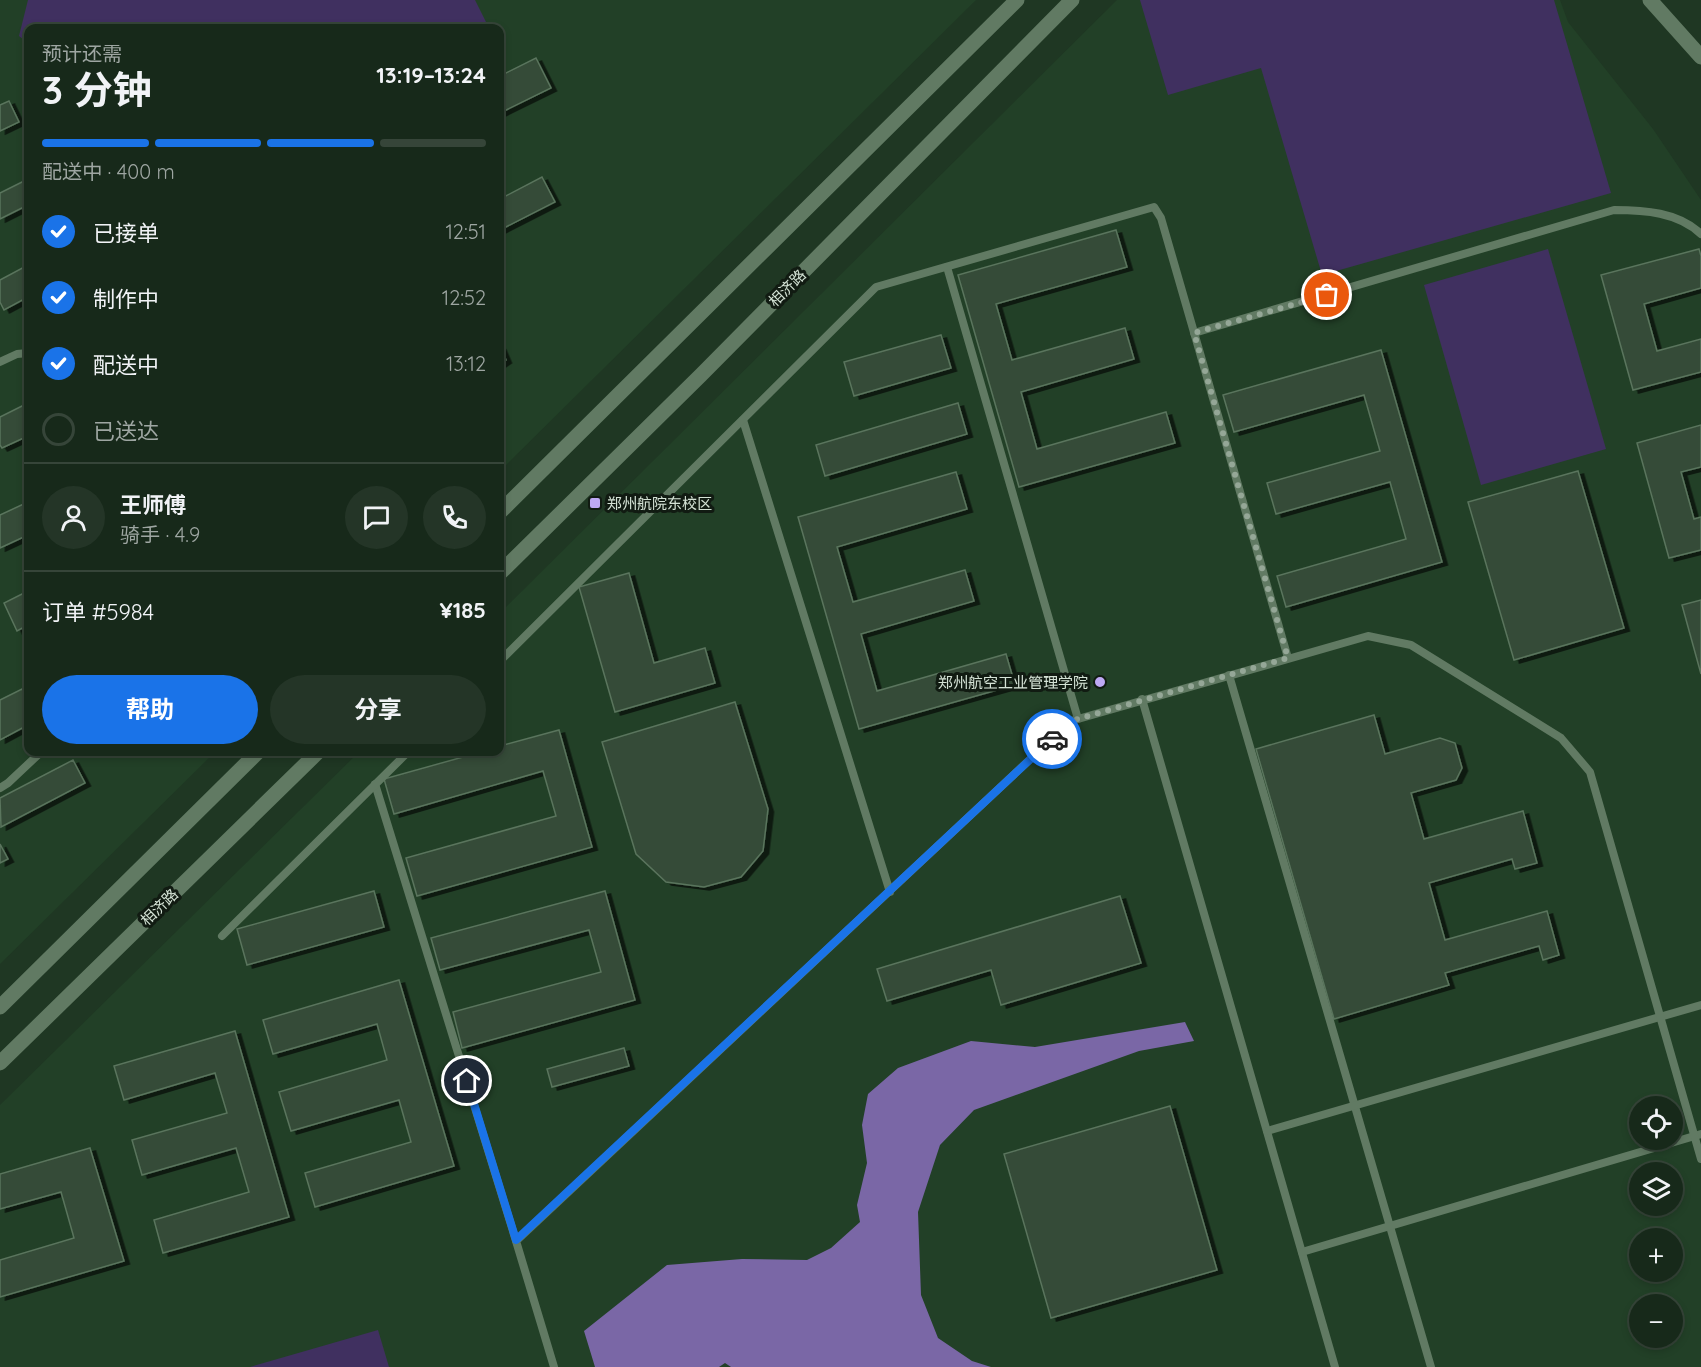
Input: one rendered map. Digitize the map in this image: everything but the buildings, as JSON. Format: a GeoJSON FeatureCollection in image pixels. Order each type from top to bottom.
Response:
{"type":"FeatureCollection","features":[{"type":"Feature","properties":{"kind":"street"},"geometry":{"type":"LineString","coordinates":[[504,508],[1017,0]]}},
{"type":"Feature","properties":{"kind":"street","name":"相济路"},"geometry":{"type":"LineString","coordinates":[[504,569],[710,367],[1072,0]]}},
{"type":"Feature","properties":{"kind":"street"},"geometry":{"type":"LineString","coordinates":[[1650,0],[1701,57]]}},
{"type":"Feature","properties":{"kind":"street"},"geometry":{"type":"LineString","coordinates":[[0,1007],[254,756]]}},
{"type":"Feature","properties":{"kind":"street","name":"相济路"},"geometry":{"type":"LineString","coordinates":[[0,1063],[314,756]]}},
{"type":"Feature","properties":{"kind":"lane"},"geometry":{"type":"LineString","coordinates":[[504,657],[876,287],[1154,207],[1161,218],[1288,658]]}},
{"type":"Feature","properties":{"kind":"lane"},"geometry":{"type":"LineString","coordinates":[[1194,333],[1614,210],[1639,210],[1662,214],[1690,224],[1701,234]]}},
{"type":"Feature","properties":{"kind":"lane"},"geometry":{"type":"LineString","coordinates":[[948,267],[1078,719]]}},
{"type":"Feature","properties":{"kind":"lane"},"geometry":{"type":"LineString","coordinates":[[0,362],[16,354],[24,353]]}},
{"type":"Feature","properties":{"kind":"lane"},"geometry":{"type":"LineString","coordinates":[[743,420],[890,892]]}},
{"type":"Feature","properties":{"kind":"lane"},"geometry":{"type":"LineString","coordinates":[[516,1240],[1071,721],[1368,636],[1411,645],[1560,738],[1590,772],[1660,1017],[1698,1135],[1701,1159]]}},
{"type":"Feature","properties":{"kind":"lane"},"geometry":{"type":"LineString","coordinates":[[1229,675],[1431,1367]]}},
{"type":"Feature","properties":{"kind":"lane"},"geometry":{"type":"LineString","coordinates":[[1142,699],[1335,1367]]}},
{"type":"Feature","properties":{"kind":"lane"},"geometry":{"type":"LineString","coordinates":[[0,788],[37,756]]}},
{"type":"Feature","properties":{"kind":"lane"},"geometry":{"type":"LineString","coordinates":[[222,936],[404,756]]}},
{"type":"Feature","properties":{"kind":"lane"},"geometry":{"type":"LineString","coordinates":[[375,784],[554,1367]]}},
{"type":"Feature","properties":{"kind":"lane"},"geometry":{"type":"LineString","coordinates":[[1267,1131],[1701,1005]]}},
{"type":"Feature","properties":{"kind":"lane"},"geometry":{"type":"LineString","coordinates":[[1302,1252],[1698,1135]]}},
{"type":"Feature","properties":{"kind":"shaded area"},"geometry":{"type":"Polygon","coordinates":[[[0,0],[976,0],[504,467],[504,24],[24,24],[24,756],[211,756],[0,964],[0,0]]]}},
{"type":"Feature","properties":{"kind":"shaded area"},"geometry":{"type":"Polygon","coordinates":[[[28,0],[475,0],[487,24],[24,24],[24,40],[19,36],[28,0]]]}},
{"type":"Feature","properties":{"kind":"shaded area","name":"郑州航空工业管理学院"},"geometry":{"type":"Polygon","coordinates":[[[1117,0],[1560,0],[1568,22],[1653,129],[1701,200],[1701,1367],[0,1367],[0,1105],[355,756],[504,756],[504,609],[1117,0]]]}},
{"type":"Feature","properties":{"kind":"shaded area"},"geometry":{"type":"Polygon","coordinates":[[[1140,0],[1554,0],[1611,193],[1322,275],[1261,68],[1168,95],[1140,0]]]}},
{"type":"Feature","properties":{"kind":"shaded area"},"geometry":{"type":"Polygon","coordinates":[[[1548,249],[1606,449],[1481,485],[1424,285],[1548,249]]]}},
{"type":"Feature","properties":{"kind":"shaded area"},"geometry":{"type":"Polygon","coordinates":[[[1185,1022],[1194,1041],[1139,1051],[974,1110],[940,1145],[918,1212],[921,1295],[938,1338],[972,1361],[991,1367],[731,1367],[725,1363],[719,1367],[595,1367],[584,1331],[667,1265],[742,1259],[807,1260],[831,1248],[860,1222],[857,1205],[867,1163],[862,1125],[868,1094],[898,1068],[971,1041],[1035,1047],[1185,1022]]]}},
{"type":"Feature","properties":{"kind":"shaded area"},"geometry":{"type":"Polygon","coordinates":[[[378,1330],[389,1367],[250,1367],[378,1330]]]}},
{"type":"Feature","properties":{"kind":"way so far"},"geometry":{"type":"LineString","coordinates":[[1052,739],[1071,721],[1288,658],[1194,333],[1327,295]]}},
{"type":"Feature","properties":{"kind":"place","name":"郑州航院东校区"},"geometry":{"type":"Point","coordinates":[595,503]}},
{"type":"Feature","properties":{"kind":"place","name":"郑州航空工业管理学院"},"geometry":{"type":"Point","coordinates":[1100,682]}},
{"type":"Feature","properties":{"kind":"route"},"geometry":{"type":"LineString","coordinates":[[467,1081],[516,1240],[1052,739]]}}]}
